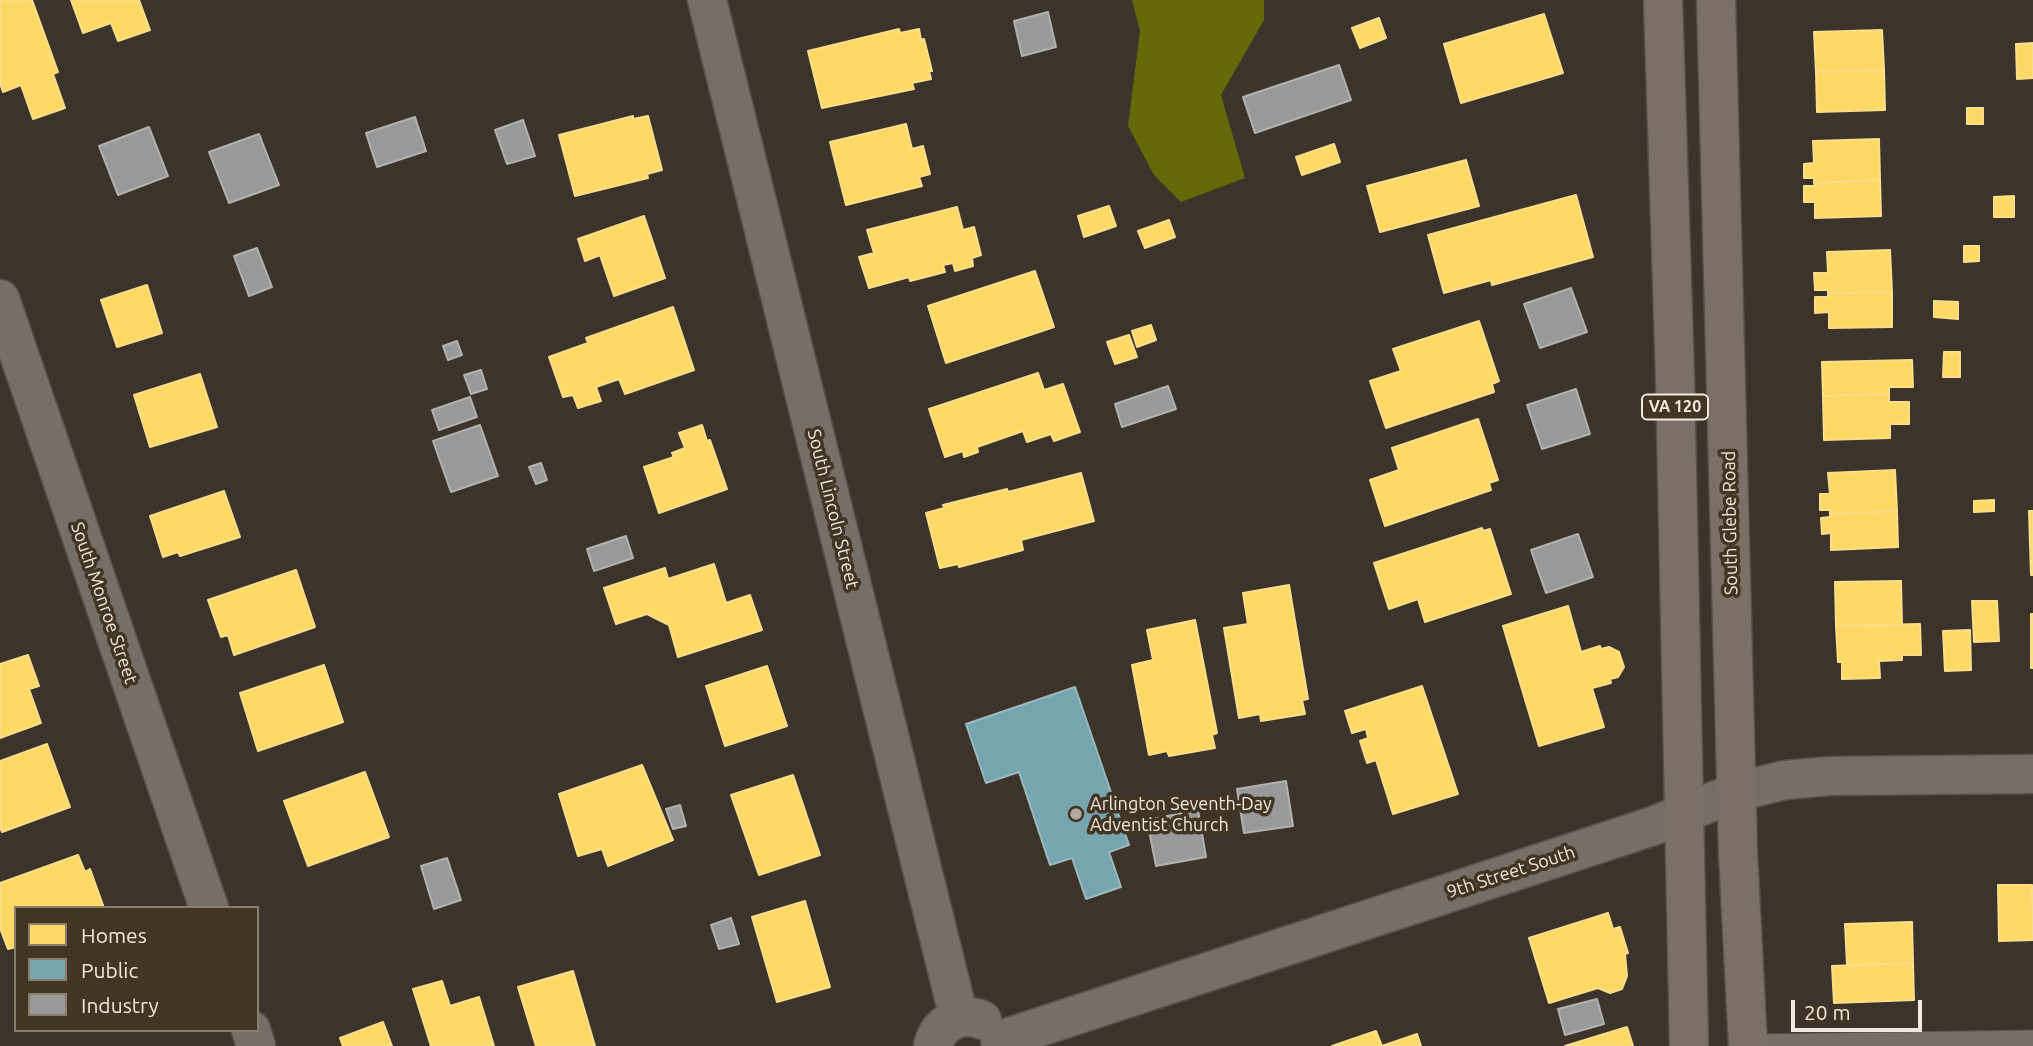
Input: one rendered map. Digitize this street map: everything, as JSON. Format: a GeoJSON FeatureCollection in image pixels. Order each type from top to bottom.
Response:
{"type":"FeatureCollection","features":[{"type":"Feature","properties":{"kind":"main road","name":"VA 120"},"geometry":{"type":"LineString","coordinates":[[1663,0],[1675,377],[1689,1046]]}},
{"type":"Feature","properties":{"kind":"main road","name":"South Glebe Road"},"geometry":{"type":"LineString","coordinates":[[1716,0],[1736,792],[1748,1046]]}},
{"type":"Feature","properties":{"kind":"street","name":"South Lincoln Street"},"geometry":{"type":"LineString","coordinates":[[707,0],[959,1018]]}},
{"type":"Feature","properties":{"kind":"street","name":"South Monroe Street"},"geometry":{"type":"LineString","coordinates":[[0,299],[208,906]]}},
{"type":"Feature","properties":{"kind":"street","name":"9th Street South"},"geometry":{"type":"LineString","coordinates":[[1000,1043],[1684,814],[1736,792],[1785,780],[1830,776],[2033,774]]}},
{"type":"Feature","properties":{"kind":"street"},"geometry":{"type":"LineString","coordinates":[[933,1046],[940,1030],[948,1022],[969,1016],[988,1024],[1000,1043]]}},
{"type":"Feature","properties":{"kind":"lane"},"geometry":{"type":"LineString","coordinates":[[1748,1046],[2033,1042]]}},
{"type":"Feature","properties":{"kind":"shaded area"},"geometry":{"type":"Polygon","coordinates":[[[1132,0],[1264,0],[1264,20],[1221,95],[1245,178],[1181,202],[1154,175],[1128,126],[1140,31],[1132,0]]]}},
{"type":"Feature","properties":{"kind":"building: Homes"},"geometry":{"type":"Polygon","coordinates":[[[0,0],[32,0],[58,72],[53,74],[65,108],[33,119],[21,85],[3,92],[0,83],[0,0]]]}},
{"type":"Feature","properties":{"kind":"building: Homes"},"geometry":{"type":"Polygon","coordinates":[[[71,0],[139,0],[150,30],[118,41],[111,23],[83,33],[71,0]]]}},
{"type":"Feature","properties":{"kind":"building: Homes"},"geometry":{"type":"Polygon","coordinates":[[[1544,14],[1563,73],[1461,103],[1444,44],[1544,14]]]}},
{"type":"Feature","properties":{"kind":"building: Homes"},"geometry":{"type":"Polygon","coordinates":[[[1379,18],[1386,38],[1360,48],[1352,28],[1379,18]]]}},
{"type":"Feature","properties":{"kind":"building: Homes"},"geometry":{"type":"Polygon","coordinates":[[[899,29],[900,33],[919,29],[932,71],[929,71],[931,79],[912,83],[914,89],[822,108],[808,51],[899,29]]]}},
{"type":"Feature","properties":{"kind":"building: Homes"},"geometry":{"type":"Polygon","coordinates":[[[1882,30],[1884,70],[1816,72],[1814,32],[1882,30]]]}},
{"type":"Feature","properties":{"kind":"building: Homes"},"geometry":{"type":"Polygon","coordinates":[[[2033,43],[2033,78],[2017,79],[2016,44],[2033,43]]]}},
{"type":"Feature","properties":{"kind":"building: Homes"},"geometry":{"type":"Polygon","coordinates":[[[1884,70],[1885,110],[1817,112],[1816,72],[1884,70]]]}},
{"type":"Feature","properties":{"kind":"building: Homes"},"geometry":{"type":"Polygon","coordinates":[[[1967,108],[1983,108],[1983,124],[1967,124],[1967,108]]]}},
{"type":"Feature","properties":{"kind":"building: Homes"},"geometry":{"type":"Polygon","coordinates":[[[633,116],[633,119],[648,116],[662,170],[647,174],[648,178],[575,196],[559,135],[633,116]]]}},
{"type":"Feature","properties":{"kind":"building: Homes"},"geometry":{"type":"Polygon","coordinates":[[[906,124],[912,149],[923,146],[930,174],[919,177],[922,186],[846,205],[830,142],[906,124]]]}},
{"type":"Feature","properties":{"kind":"building: Homes"},"geometry":{"type":"Polygon","coordinates":[[[1879,139],[1880,180],[1814,183],[1814,178],[1804,178],[1804,164],[1814,163],[1813,141],[1879,139]]]}},
{"type":"Feature","properties":{"kind":"building: Homes"},"geometry":{"type":"Polygon","coordinates":[[[1334,144],[1340,162],[1302,175],[1296,157],[1334,144]]]}},
{"type":"Feature","properties":{"kind":"building: Homes"},"geometry":{"type":"Polygon","coordinates":[[[1466,160],[1479,206],[1380,232],[1367,186],[1466,160]]]}},
{"type":"Feature","properties":{"kind":"building: Homes"},"geometry":{"type":"Polygon","coordinates":[[[1880,180],[1881,216],[1815,218],[1815,202],[1804,202],[1804,186],[1815,186],[1814,183],[1880,180]]]}},
{"type":"Feature","properties":{"kind":"building: Homes"},"geometry":{"type":"Polygon","coordinates":[[[1576,195],[1593,257],[1492,285],[1491,280],[1444,293],[1428,235],[1576,195]]]}},
{"type":"Feature","properties":{"kind":"building: Homes"},"geometry":{"type":"Polygon","coordinates":[[[2014,196],[2014,217],[1994,217],[1994,197],[2014,196]]]}},
{"type":"Feature","properties":{"kind":"building: Homes"},"geometry":{"type":"Polygon","coordinates":[[[1109,206],[1116,226],[1084,237],[1078,216],[1109,206]]]}},
{"type":"Feature","properties":{"kind":"building: Homes"},"geometry":{"type":"Polygon","coordinates":[[[957,207],[963,230],[974,227],[981,255],[972,258],[973,266],[955,271],[953,263],[943,265],[945,272],[910,281],[909,277],[869,288],[859,257],[874,253],[867,230],[957,207]]]}},
{"type":"Feature","properties":{"kind":"building: Homes"},"geometry":{"type":"Polygon","coordinates":[[[644,216],[665,278],[614,296],[600,255],[585,261],[578,239],[644,216]]]}},
{"type":"Feature","properties":{"kind":"building: Homes"},"geometry":{"type":"Polygon","coordinates":[[[1169,220],[1175,237],[1145,248],[1138,231],[1169,220]]]}},
{"type":"Feature","properties":{"kind":"building: Homes"},"geometry":{"type":"Polygon","coordinates":[[[1964,246],[1979,246],[1979,261],[1964,262],[1964,246]]]}},
{"type":"Feature","properties":{"kind":"building: Homes"},"geometry":{"type":"Polygon","coordinates":[[[1890,250],[1892,292],[1828,293],[1828,290],[1815,290],[1814,273],[1828,273],[1827,252],[1890,250]]]}},
{"type":"Feature","properties":{"kind":"building: Homes"},"geometry":{"type":"Polygon","coordinates":[[[1035,271],[1054,327],[946,363],[928,306],[1035,271]]]}},
{"type":"Feature","properties":{"kind":"building: Homes"},"geometry":{"type":"Polygon","coordinates":[[[147,285],[162,333],[117,347],[101,300],[147,285]]]}},
{"type":"Feature","properties":{"kind":"building: Homes"},"geometry":{"type":"Polygon","coordinates":[[[1892,292],[1892,327],[1829,328],[1829,312],[1815,313],[1815,297],[1828,297],[1828,293],[1892,292]]]}},
{"type":"Feature","properties":{"kind":"building: Homes"},"geometry":{"type":"Polygon","coordinates":[[[1934,301],[1958,302],[1958,319],[1934,317],[1934,301]]]}},
{"type":"Feature","properties":{"kind":"building: Homes"},"geometry":{"type":"Polygon","coordinates":[[[673,307],[694,370],[625,394],[619,379],[596,387],[601,401],[578,408],[573,395],[563,397],[549,357],[588,343],[586,338],[673,307]]]}},
{"type":"Feature","properties":{"kind":"building: Homes"},"geometry":{"type":"Polygon","coordinates":[[[1479,321],[1499,381],[1492,384],[1494,392],[1386,428],[1370,381],[1401,371],[1393,349],[1479,321]]]}},
{"type":"Feature","properties":{"kind":"building: Homes"},"geometry":{"type":"Polygon","coordinates":[[[1151,325],[1156,340],[1137,347],[1132,331],[1151,325]]]}},
{"type":"Feature","properties":{"kind":"building: Homes"},"geometry":{"type":"Polygon","coordinates":[[[1129,335],[1137,357],[1115,364],[1107,342],[1129,335]]]}},
{"type":"Feature","properties":{"kind":"building: Homes"},"geometry":{"type":"Polygon","coordinates":[[[1944,352],[1960,352],[1960,377],[1943,377],[1944,352]]]}},
{"type":"Feature","properties":{"kind":"building: Homes"},"geometry":{"type":"Polygon","coordinates":[[[1912,360],[1913,387],[1889,387],[1889,394],[1823,396],[1822,362],[1912,360]]]}},
{"type":"Feature","properties":{"kind":"building: Homes"},"geometry":{"type":"Polygon","coordinates":[[[1038,373],[1044,390],[1063,384],[1080,432],[1054,441],[1051,434],[1027,442],[1023,431],[977,447],[978,452],[964,457],[963,451],[945,457],[929,409],[1038,373]]]}},
{"type":"Feature","properties":{"kind":"building: Homes"},"geometry":{"type":"Polygon","coordinates":[[[200,374],[217,427],[150,447],[134,395],[200,374]]]}},
{"type":"Feature","properties":{"kind":"building: Homes"},"geometry":{"type":"Polygon","coordinates":[[[1889,394],[1889,402],[1909,402],[1909,424],[1890,424],[1890,438],[1824,440],[1823,396],[1889,394]]]}},
{"type":"Feature","properties":{"kind":"building: Homes"},"geometry":{"type":"Polygon","coordinates":[[[1478,419],[1498,480],[1489,483],[1491,490],[1385,526],[1370,480],[1399,470],[1392,448],[1478,419]]]}},
{"type":"Feature","properties":{"kind":"building: Homes"},"geometry":{"type":"Polygon","coordinates":[[[702,425],[727,489],[659,513],[644,467],[674,457],[672,453],[685,448],[679,433],[702,425]]]}},
{"type":"Feature","properties":{"kind":"building: Homes"},"geometry":{"type":"Polygon","coordinates":[[[1895,470],[1897,511],[1830,514],[1830,510],[1820,510],[1820,494],[1830,494],[1828,473],[1895,470]]]}},
{"type":"Feature","properties":{"kind":"building: Homes"},"geometry":{"type":"Polygon","coordinates":[[[1081,473],[1094,521],[1021,540],[1023,550],[959,567],[958,564],[940,568],[926,513],[944,508],[943,505],[1081,473]]]}},
{"type":"Feature","properties":{"kind":"building: Homes"},"geometry":{"type":"Polygon","coordinates":[[[224,491],[240,537],[180,556],[178,552],[163,557],[150,516],[224,491]]]}},
{"type":"Feature","properties":{"kind":"building: Homes"},"geometry":{"type":"Polygon","coordinates":[[[1994,500],[1994,511],[1974,512],[1974,501],[1994,500]]]}},
{"type":"Feature","properties":{"kind":"building: Homes"},"geometry":{"type":"Polygon","coordinates":[[[1897,511],[1898,547],[1831,550],[1831,533],[1822,534],[1821,518],[1830,517],[1830,514],[1897,511]]]}},
{"type":"Feature","properties":{"kind":"building: Homes"},"geometry":{"type":"Polygon","coordinates":[[[2029,511],[2033,511],[2033,545],[2030,545],[2029,511]]]}},
{"type":"Feature","properties":{"kind":"building: Homes"},"geometry":{"type":"Polygon","coordinates":[[[1482,528],[1483,531],[1490,529],[1511,594],[1425,622],[1418,599],[1389,609],[1374,563],[1482,528]]]}},
{"type":"Feature","properties":{"kind":"building: Homes"},"geometry":{"type":"Polygon","coordinates":[[[2030,545],[2033,545],[2033,575],[2031,575],[2030,545]]]}},
{"type":"Feature","properties":{"kind":"building: Homes"},"geometry":{"type":"Polygon","coordinates":[[[714,564],[726,603],[750,595],[762,630],[678,657],[669,625],[647,614],[616,624],[604,588],[665,568],[668,579],[714,564]]]}},
{"type":"Feature","properties":{"kind":"building: Homes"},"geometry":{"type":"Polygon","coordinates":[[[296,570],[315,627],[234,655],[228,635],[221,637],[208,600],[296,570]]]}},
{"type":"Feature","properties":{"kind":"building: Homes"},"geometry":{"type":"Polygon","coordinates":[[[1901,581],[1902,625],[1836,626],[1835,582],[1901,581]]]}},
{"type":"Feature","properties":{"kind":"building: Homes"},"geometry":{"type":"Polygon","coordinates":[[[1289,585],[1308,699],[1302,700],[1305,714],[1261,721],[1260,714],[1239,718],[1224,628],[1248,624],[1243,593],[1289,585]]]}},
{"type":"Feature","properties":{"kind":"building: Homes"},"geometry":{"type":"Polygon","coordinates":[[[1972,601],[1997,601],[1999,641],[1974,642],[1972,601]]]}},
{"type":"Feature","properties":{"kind":"building: Homes"},"geometry":{"type":"Polygon","coordinates":[[[1568,606],[1581,652],[1600,646],[1601,649],[1609,647],[1619,652],[1624,667],[1618,677],[1610,679],[1611,683],[1592,688],[1604,727],[1539,746],[1503,626],[1568,606]]]}},
{"type":"Feature","properties":{"kind":"building: Homes"},"geometry":{"type":"Polygon","coordinates":[[[2033,614],[2033,668],[2031,668],[2033,614]]]}},
{"type":"Feature","properties":{"kind":"building: Homes"},"geometry":{"type":"Polygon","coordinates":[[[1195,620],[1217,733],[1212,735],[1215,748],[1169,756],[1167,751],[1149,755],[1132,665],[1153,660],[1147,630],[1195,620]]]}},
{"type":"Feature","properties":{"kind":"building: Homes"},"geometry":{"type":"Polygon","coordinates":[[[1920,624],[1921,655],[1902,655],[1902,660],[1879,661],[1880,678],[1842,679],[1836,626],[1920,624]]]}},
{"type":"Feature","properties":{"kind":"building: Homes"},"geometry":{"type":"Polygon","coordinates":[[[1970,630],[1971,670],[1945,671],[1943,631],[1970,630]]]}},
{"type":"Feature","properties":{"kind":"building: Homes"},"geometry":{"type":"Polygon","coordinates":[[[28,655],[39,686],[29,689],[41,723],[0,738],[0,664],[28,655]]]}},
{"type":"Feature","properties":{"kind":"building: Homes"},"geometry":{"type":"Polygon","coordinates":[[[324,665],[343,722],[258,751],[240,693],[324,665]]]}},
{"type":"Feature","properties":{"kind":"building: Homes"},"geometry":{"type":"Polygon","coordinates":[[[767,666],[787,726],[725,746],[706,686],[767,666]]]}},
{"type":"Feature","properties":{"kind":"building: Homes"},"geometry":{"type":"Polygon","coordinates":[[[1422,686],[1458,794],[1393,814],[1376,760],[1367,763],[1360,741],[1368,738],[1366,729],[1352,733],[1345,711],[1422,686]]]}},
{"type":"Feature","properties":{"kind":"building: Homes"},"geometry":{"type":"Polygon","coordinates":[[[47,744],[70,807],[2,832],[0,761],[47,744]]]}},
{"type":"Feature","properties":{"kind":"building: Homes"},"geometry":{"type":"Polygon","coordinates":[[[642,765],[673,840],[608,866],[602,849],[578,856],[559,794],[642,765]]]}},
{"type":"Feature","properties":{"kind":"building: Homes"},"geometry":{"type":"Polygon","coordinates":[[[365,772],[389,837],[308,866],[284,801],[365,772]]]}},
{"type":"Feature","properties":{"kind":"building: Homes"},"geometry":{"type":"Polygon","coordinates":[[[793,775],[820,855],[759,875],[731,795],[793,775]]]}},
{"type":"Feature","properties":{"kind":"building: Homes"},"geometry":{"type":"Polygon","coordinates":[[[78,855],[85,872],[90,869],[103,906],[14,906],[14,948],[8,949],[0,928],[0,883],[78,855]]]}},
{"type":"Feature","properties":{"kind":"building: Homes"},"geometry":{"type":"Polygon","coordinates":[[[1998,885],[2032,885],[2033,940],[1999,941],[1998,885]]]}},
{"type":"Feature","properties":{"kind":"building: Homes"},"geometry":{"type":"Polygon","coordinates":[[[805,901],[830,987],[777,1002],[752,917],[805,901]]]}},
{"type":"Feature","properties":{"kind":"building: Homes"},"geometry":{"type":"Polygon","coordinates":[[[1608,913],[1613,929],[1620,927],[1628,953],[1625,954],[1627,976],[1622,989],[1610,993],[1598,988],[1549,1003],[1529,938],[1608,913]]]}},
{"type":"Feature","properties":{"kind":"building: Homes"},"geometry":{"type":"Polygon","coordinates":[[[1912,922],[1913,963],[1847,965],[1845,924],[1912,922]]]}},
{"type":"Feature","properties":{"kind":"building: Homes"},"geometry":{"type":"Polygon","coordinates":[[[1913,963],[1914,1000],[1834,1003],[1832,966],[1913,963]]]}},
{"type":"Feature","properties":{"kind":"building: Homes"},"geometry":{"type":"Polygon","coordinates":[[[573,971],[595,1046],[536,1046],[518,987],[573,971]]]}},
{"type":"Feature","properties":{"kind":"building: Homes"},"geometry":{"type":"Polygon","coordinates":[[[442,981],[450,1006],[479,997],[494,1046],[431,1046],[413,989],[442,981]]]}},
{"type":"Feature","properties":{"kind":"building: Homes"},"geometry":{"type":"Polygon","coordinates":[[[383,1022],[392,1046],[343,1046],[340,1038],[383,1022]]]}},
{"type":"Feature","properties":{"kind":"building: Homes"},"geometry":{"type":"Polygon","coordinates":[[[1627,1027],[1633,1046],[1565,1046],[1627,1027]]]}},
{"type":"Feature","properties":{"kind":"building: Homes"},"geometry":{"type":"Polygon","coordinates":[[[1376,1031],[1382,1046],[1332,1046],[1376,1031]]]}},
{"type":"Feature","properties":{"kind":"building: Homes"},"geometry":{"type":"Polygon","coordinates":[[[1417,1034],[1421,1046],[1382,1046],[1417,1034]]]}},
{"type":"Feature","properties":{"kind":"building: Public","name":"Arlington Seventh-Day Adventist Church"},"geometry":{"type":"Polygon","coordinates":[[[1075,687],[1129,845],[1109,852],[1121,887],[1086,899],[1072,858],[1050,865],[1019,772],[986,783],[966,724],[1075,687]]]}},
{"type":"Feature","properties":{"kind":"building: Industry"},"geometry":{"type":"Polygon","coordinates":[[[1048,12],[1056,47],[1022,56],[1014,21],[1048,12]]]}},
{"type":"Feature","properties":{"kind":"building: Industry"},"geometry":{"type":"Polygon","coordinates":[[[1339,65],[1351,100],[1255,133],[1243,97],[1339,65]]]}},
{"type":"Feature","properties":{"kind":"building: Industry"},"geometry":{"type":"Polygon","coordinates":[[[415,117],[426,151],[377,167],[366,133],[415,117]]]}},
{"type":"Feature","properties":{"kind":"building: Industry"},"geometry":{"type":"Polygon","coordinates":[[[523,120],[535,156],[507,164],[495,130],[523,120]]]}},
{"type":"Feature","properties":{"kind":"building: Industry"},"geometry":{"type":"Polygon","coordinates":[[[149,127],[168,176],[118,195],[99,146],[149,127]]]}},
{"type":"Feature","properties":{"kind":"building: Industry"},"geometry":{"type":"Polygon","coordinates":[[[259,134],[279,185],[229,203],[209,152],[259,134]]]}},
{"type":"Feature","properties":{"kind":"building: Industry"},"geometry":{"type":"Polygon","coordinates":[[[257,248],[272,287],[249,296],[234,256],[257,248]]]}},
{"type":"Feature","properties":{"kind":"building: Industry"},"geometry":{"type":"Polygon","coordinates":[[[1571,288],[1587,332],[1540,348],[1524,304],[1571,288]]]}},
{"type":"Feature","properties":{"kind":"building: Industry"},"geometry":{"type":"Polygon","coordinates":[[[457,341],[462,355],[448,360],[443,346],[457,341]]]}},
{"type":"Feature","properties":{"kind":"building: Industry"},"geometry":{"type":"Polygon","coordinates":[[[481,370],[487,389],[471,394],[464,375],[481,370]]]}},
{"type":"Feature","properties":{"kind":"building: Industry"},"geometry":{"type":"Polygon","coordinates":[[[1168,386],[1176,409],[1122,427],[1115,404],[1168,386]]]}},
{"type":"Feature","properties":{"kind":"building: Industry"},"geometry":{"type":"Polygon","coordinates":[[[1576,389],[1590,434],[1542,449],[1527,405],[1576,389]]]}},
{"type":"Feature","properties":{"kind":"building: Industry"},"geometry":{"type":"Polygon","coordinates":[[[470,397],[477,417],[439,430],[432,410],[470,397]]]}},
{"type":"Feature","properties":{"kind":"building: Industry"},"geometry":{"type":"Polygon","coordinates":[[[480,425],[498,476],[451,492],[433,441],[480,425]]]}},
{"type":"Feature","properties":{"kind":"building: Industry"},"geometry":{"type":"Polygon","coordinates":[[[541,463],[547,480],[536,484],[529,467],[541,463]]]}},
{"type":"Feature","properties":{"kind":"building: Industry"},"geometry":{"type":"Polygon","coordinates":[[[1578,534],[1593,577],[1546,593],[1531,550],[1578,534]]]}},
{"type":"Feature","properties":{"kind":"building: Industry"},"geometry":{"type":"Polygon","coordinates":[[[626,536],[633,558],[594,571],[587,549],[626,536]]]}},
{"type":"Feature","properties":{"kind":"building: Industry"},"geometry":{"type":"Polygon","coordinates":[[[1286,781],[1293,826],[1244,833],[1237,789],[1286,781]]]}},
{"type":"Feature","properties":{"kind":"building: Industry"},"geometry":{"type":"Polygon","coordinates":[[[680,805],[686,826],[673,829],[666,809],[680,805]]]}},
{"type":"Feature","properties":{"kind":"building: Industry"},"geometry":{"type":"Polygon","coordinates":[[[1198,810],[1206,857],[1156,866],[1147,820],[1198,810]]]}},
{"type":"Feature","properties":{"kind":"building: Industry"},"geometry":{"type":"Polygon","coordinates":[[[447,858],[461,900],[434,909],[421,866],[447,858]]]}},
{"type":"Feature","properties":{"kind":"building: Industry"},"geometry":{"type":"Polygon","coordinates":[[[731,918],[739,944],[719,949],[711,925],[731,918]]]}},
{"type":"Feature","properties":{"kind":"building: Industry"},"geometry":{"type":"Polygon","coordinates":[[[1597,999],[1604,1024],[1565,1035],[1558,1009],[1597,999]]]}},
{"type":"Feature","properties":{"kind":"place","name":"Arlington Seventh-Day Adventist Church"},"geometry":{"type":"Point","coordinates":[1076,814]}}]}
